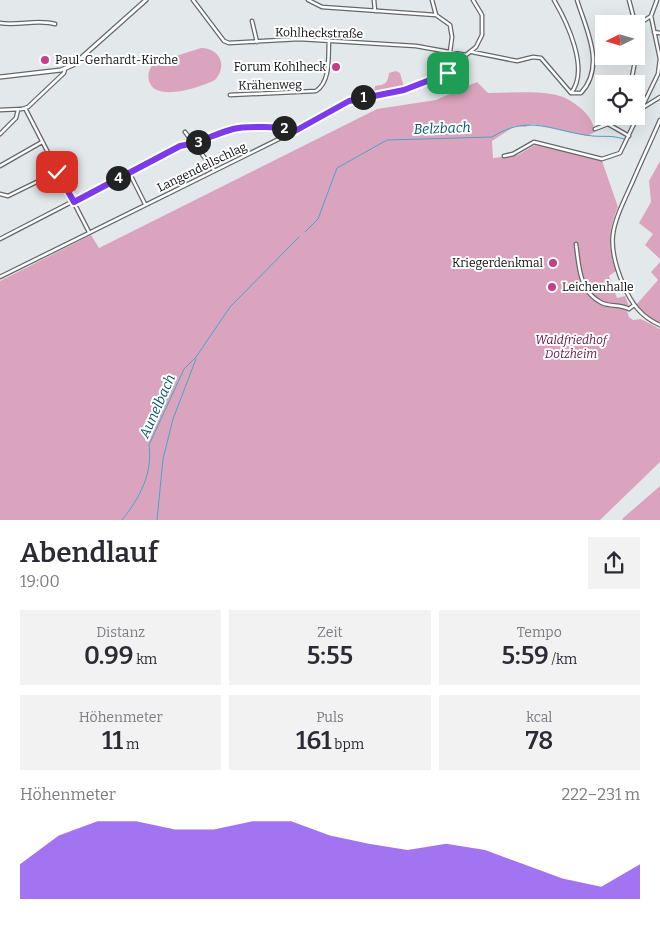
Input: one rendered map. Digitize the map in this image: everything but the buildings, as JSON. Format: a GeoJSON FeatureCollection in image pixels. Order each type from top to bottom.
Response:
{"type":"FeatureCollection","features":[{"type":"Feature","properties":{"kind":"street"},"geometry":{"type":"LineString","coordinates":[[0,77],[65,69],[77,61],[146,0]]}},
{"type":"Feature","properties":{"kind":"street","name":"Kohlheckstraße"},"geometry":{"type":"LineString","coordinates":[[194,0],[226,42],[299,39],[329,40],[416,46],[466,55]]}},
{"type":"Feature","properties":{"kind":"street"},"geometry":{"type":"LineString","coordinates":[[308,0],[322,7],[436,15],[450,25],[452,37],[450,52]]}},
{"type":"Feature","properties":{"kind":"street"},"geometry":{"type":"LineString","coordinates":[[374,0],[375,10]]}},
{"type":"Feature","properties":{"kind":"street"},"geometry":{"type":"LineString","coordinates":[[432,0],[436,15]]}},
{"type":"Feature","properties":{"kind":"street"},"geometry":{"type":"LineString","coordinates":[[473,0],[482,14],[484,28],[480,41],[472,52],[517,61],[533,57],[541,58],[570,93],[579,94],[584,89],[594,65],[594,56],[577,0]]}},
{"type":"Feature","properties":{"kind":"street"},"geometry":{"type":"LineString","coordinates":[[554,0],[572,35],[575,50],[577,79],[570,93]]}},
{"type":"Feature","properties":{"kind":"street"},"geometry":{"type":"LineString","coordinates":[[629,0],[633,15]]}},
{"type":"Feature","properties":{"kind":"street"},"geometry":{"type":"LineString","coordinates":[[645,103],[658,74],[660,60],[651,16],[657,0]]}},
{"type":"Feature","properties":{"kind":"street"},"geometry":{"type":"LineString","coordinates":[[645,20],[651,16]]}},
{"type":"Feature","properties":{"kind":"street"},"geometry":{"type":"LineString","coordinates":[[252,21],[257,42]]}},
{"type":"Feature","properties":{"kind":"street"},"geometry":{"type":"LineString","coordinates":[[0,24],[13,25],[48,22],[55,24]]}},
{"type":"Feature","properties":{"kind":"street"},"geometry":{"type":"LineString","coordinates":[[654,32],[660,33]]}},
{"type":"Feature","properties":{"kind":"street","name":"Krähenweg"},"geometry":{"type":"LineString","coordinates":[[230,95],[307,93],[316,91],[322,86],[326,76],[329,40]]}},
{"type":"Feature","properties":{"kind":"street","name":"Langendellschlag"},"geometry":{"type":"LineString","coordinates":[[0,277],[295,131],[349,101],[404,90],[441,76],[454,68],[466,55],[472,52]]}},
{"type":"Feature","properties":{"kind":"street"},"geometry":{"type":"LineString","coordinates":[[0,110],[25,108],[64,73],[65,69]]}},
{"type":"Feature","properties":{"kind":"street"},"geometry":{"type":"LineString","coordinates":[[645,107],[660,97]]}},
{"type":"Feature","properties":{"kind":"street"},"geometry":{"type":"LineString","coordinates":[[25,108],[89,232]]}},
{"type":"Feature","properties":{"kind":"street"},"geometry":{"type":"LineString","coordinates":[[0,134],[16,118],[18,110]]}},
{"type":"Feature","properties":{"kind":"street"},"geometry":{"type":"LineString","coordinates":[[660,120],[614,220],[612,233],[613,257],[624,288],[642,315],[660,325]]}},
{"type":"Feature","properties":{"kind":"street"},"geometry":{"type":"LineString","coordinates":[[595,129],[608,124],[629,136]]}},
{"type":"Feature","properties":{"kind":"street"},"geometry":{"type":"LineString","coordinates":[[504,156],[513,154],[534,142],[578,151],[602,159],[612,157],[620,153],[634,125]]}},
{"type":"Feature","properties":{"kind":"street"},"geometry":{"type":"LineString","coordinates":[[0,239],[175,148],[194,144],[234,128],[286,128],[295,131]]}},
{"type":"Feature","properties":{"kind":"street"},"geometry":{"type":"LineString","coordinates":[[185,132],[214,170]]}},
{"type":"Feature","properties":{"kind":"street"},"geometry":{"type":"LineString","coordinates":[[0,166],[42,142]]}},
{"type":"Feature","properties":{"kind":"street"},"geometry":{"type":"LineString","coordinates":[[0,194],[8,196],[57,172]]}},
{"type":"Feature","properties":{"kind":"street"},"geometry":{"type":"LineString","coordinates":[[130,172],[145,204]]}},
{"type":"Feature","properties":{"kind":"street"},"geometry":{"type":"LineString","coordinates":[[576,244],[581,276],[586,290],[595,298],[605,303],[621,305],[629,310],[634,305]]}},
{"type":"Feature","properties":{"kind":"green space"},"geometry":{"type":"Polygon","coordinates":[[[201,48],[213,51],[220,59],[221,69],[215,80],[179,91],[160,91],[153,88],[148,76],[154,63],[201,48]]]}},
{"type":"Feature","properties":{"kind":"green space"},"geometry":{"type":"Polygon","coordinates":[[[396,71],[400,73],[404,87],[374,93],[375,86],[385,83],[389,73],[396,71]]]}},
{"type":"Feature","properties":{"kind":"green space","name":"Waldfriedhof Dotzheim"},"geometry":{"type":"Polygon","coordinates":[[[477,82],[488,93],[558,95],[579,107],[590,118],[595,132],[587,136],[533,124],[525,127],[515,126],[492,141],[493,158],[518,155],[535,145],[601,158],[618,207],[612,223],[610,239],[616,271],[609,276],[617,298],[625,296],[629,306],[627,311],[629,317],[633,320],[641,319],[660,329],[660,462],[600,520],[0,520],[0,281],[91,235],[99,248],[377,109],[436,100],[477,82]]]}},
{"type":"Feature","properties":{"kind":"green space"},"geometry":{"type":"Polygon","coordinates":[[[660,161],[660,259],[645,245],[653,234],[639,223],[651,202],[649,181],[660,161]]]}},
{"type":"Feature","properties":{"kind":"green space"},"geometry":{"type":"Polygon","coordinates":[[[660,262],[660,322],[649,317],[636,305],[658,280],[651,272],[660,262]]]}},
{"type":"Feature","properties":{"kind":"green space"},"geometry":{"type":"Polygon","coordinates":[[[660,486],[660,520],[622,519],[660,486]]]}},
{"type":"Feature","properties":{"kind":"waterway","name":"Belzbach"},"geometry":{"type":"LineString","coordinates":[[305,232],[318,219],[337,168],[387,140],[492,137],[518,126],[530,125],[579,134],[624,139]]}},
{"type":"Feature","properties":{"kind":"waterway","name":"Aunelbach"},"geometry":{"type":"LineString","coordinates":[[122,520],[134,504],[143,486],[149,466],[149,445],[184,369],[196,357],[230,307],[299,237]]}},
{"type":"Feature","properties":{"kind":"waterway"},"geometry":{"type":"LineString","coordinates":[[157,520],[163,459],[173,419],[196,359]]}},
{"type":"Feature","properties":{"kind":"place","name":"Paul-Gerhardt-Kirche"},"geometry":{"type":"Point","coordinates":[45,60]}},
{"type":"Feature","properties":{"kind":"place","name":"Forum Kohlheck"},"geometry":{"type":"Point","coordinates":[336,67]}},
{"type":"Feature","properties":{"kind":"place","name":"Kriegerdenkmal"},"geometry":{"type":"Point","coordinates":[553,263]}},
{"type":"Feature","properties":{"kind":"place","name":"Leichenhalle"},"geometry":{"type":"Point","coordinates":[552,287]}},
{"type":"Feature","properties":{"kind":"route"},"geometry":{"type":"LineString","coordinates":[[57,172],[74,202],[180,146],[194,144],[234,128],[286,128],[295,131],[349,101],[404,90],[448,73]]}}]}
